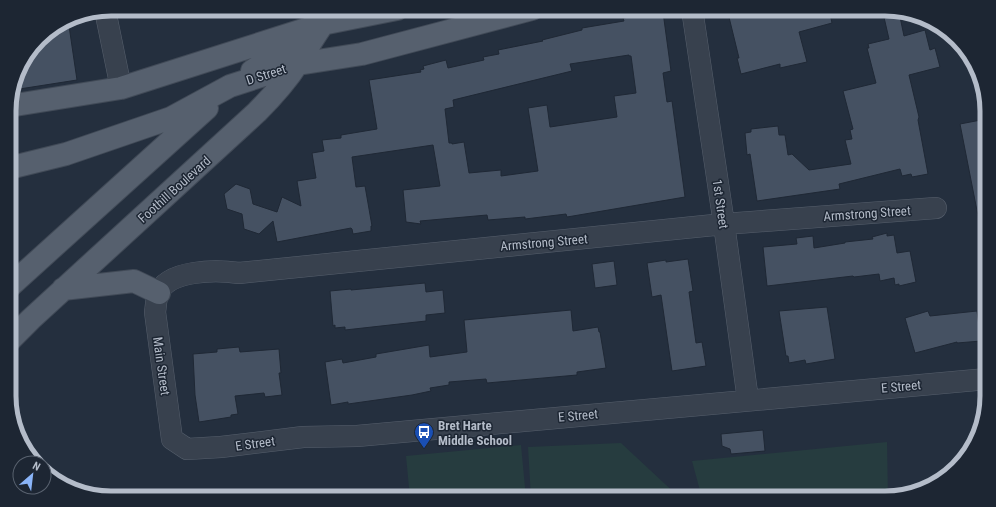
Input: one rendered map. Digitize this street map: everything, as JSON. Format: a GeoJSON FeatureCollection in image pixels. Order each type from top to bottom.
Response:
{"type":"FeatureCollection","features":[{"type":"Feature","properties":{"kind":"main road","name":"Foothill Boulevard"},"geometry":{"type":"LineString","coordinates":[[16,334],[63,289],[271,98],[298,64],[328,16]]}},
{"type":"Feature","properties":{"kind":"main road"},"geometry":{"type":"LineString","coordinates":[[16,281],[230,86],[328,16]]}},
{"type":"Feature","properties":{"kind":"main road"},"geometry":{"type":"LineString","coordinates":[[16,105],[121,88],[328,16]]}},
{"type":"Feature","properties":{"kind":"main road","name":"D Street"},"geometry":{"type":"LineString","coordinates":[[16,166],[66,154],[171,118],[230,86],[298,64],[362,54],[506,16]]}},
{"type":"Feature","properties":{"kind":"main road"},"geometry":{"type":"LineString","coordinates":[[63,289],[134,281],[159,292]]}},
{"type":"Feature","properties":{"kind":"street"},"geometry":{"type":"LineString","coordinates":[[107,16],[121,88]]}},
{"type":"Feature","properties":{"kind":"street","name":"1st Street"},"geometry":{"type":"LineString","coordinates":[[693,16],[748,400]]}},
{"type":"Feature","properties":{"kind":"street","name":"Armstrong Street"},"geometry":{"type":"LineString","coordinates":[[159,292],[174,278],[196,272],[221,271],[238,273],[724,224],[936,208]]}},
{"type":"Feature","properties":{"kind":"street","name":"Main Street"},"geometry":{"type":"LineString","coordinates":[[159,292],[155,312],[172,439]]}},
{"type":"Feature","properties":{"kind":"street","name":"E Street"},"geometry":{"type":"LineString","coordinates":[[172,439],[187,449],[206,448],[288,438],[357,436],[980,379]]}},
{"type":"Feature","properties":{"kind":"green space"},"geometry":{"type":"Polygon","coordinates":[[[887,442],[888,491],[700,491],[692,461],[887,442]]]}},
{"type":"Feature","properties":{"kind":"green space"},"geometry":{"type":"Polygon","coordinates":[[[621,443],[672,491],[531,491],[528,447],[621,443]]]}},
{"type":"Feature","properties":{"kind":"green space"},"geometry":{"type":"Polygon","coordinates":[[[521,445],[525,491],[409,491],[406,456],[521,445]]]}},
{"type":"Feature","properties":{"kind":"building"},"geometry":{"type":"Polygon","coordinates":[[[636,16],[664,16],[671,71],[663,73],[667,102],[672,101],[685,197],[567,217],[566,214],[525,219],[525,217],[488,220],[487,215],[420,221],[421,224],[406,222],[403,190],[440,186],[433,145],[352,157],[356,187],[365,186],[372,226],[371,231],[353,234],[351,228],[277,242],[273,221],[259,234],[244,229],[242,214],[227,209],[224,194],[236,184],[250,189],[253,204],[277,212],[282,197],[301,206],[297,181],[316,178],[312,153],[324,151],[322,140],[341,138],[341,135],[377,129],[369,80],[421,72],[420,70],[424,69],[423,66],[446,60],[448,68],[484,60],[483,57],[499,54],[498,50],[543,41],[542,40],[582,30],[582,28],[624,21],[623,18],[636,16]],[[629,55],[570,64],[572,71],[453,100],[454,107],[445,109],[449,143],[464,142],[469,173],[501,170],[501,176],[538,171],[528,108],[547,105],[550,127],[617,117],[614,96],[636,93],[631,56],[629,55]]]}},
{"type":"Feature","properties":{"kind":"building"},"geometry":{"type":"Polygon","coordinates":[[[729,16],[830,16],[832,23],[799,32],[807,62],[780,68],[780,64],[741,74],[737,58],[739,58],[729,16]]]}},
{"type":"Feature","properties":{"kind":"building"},"geometry":{"type":"Polygon","coordinates":[[[884,16],[900,17],[904,36],[925,30],[930,50],[935,48],[940,67],[909,75],[919,117],[918,120],[928,174],[912,177],[911,174],[902,176],[900,169],[839,184],[840,189],[757,201],[750,154],[747,155],[745,133],[751,132],[751,129],[778,126],[779,135],[785,135],[788,155],[792,154],[809,170],[851,164],[845,140],[852,139],[850,130],[853,129],[843,91],[876,83],[867,48],[869,48],[868,44],[889,39],[884,16]]]}},
{"type":"Feature","properties":{"kind":"building"},"geometry":{"type":"Polygon","coordinates":[[[69,26],[77,80],[19,89],[23,75],[32,58],[48,40],[69,26]]]}},
{"type":"Feature","properties":{"kind":"building"},"geometry":{"type":"Polygon","coordinates":[[[980,120],[980,221],[979,221],[960,124],[980,120]]]}},
{"type":"Feature","properties":{"kind":"building"},"geometry":{"type":"Polygon","coordinates":[[[887,233],[887,236],[894,235],[897,253],[910,251],[916,282],[899,286],[899,284],[895,285],[894,278],[880,281],[879,274],[767,286],[763,247],[797,244],[796,238],[813,236],[814,248],[845,242],[873,239],[872,237],[887,233]]]}},
{"type":"Feature","properties":{"kind":"building"},"geometry":{"type":"Polygon","coordinates":[[[688,259],[693,291],[689,292],[696,343],[702,342],[706,366],[672,371],[661,295],[652,297],[647,263],[688,259]]]}},
{"type":"Feature","properties":{"kind":"building"},"geometry":{"type":"Polygon","coordinates":[[[614,261],[617,285],[595,288],[592,264],[614,261]]]}},
{"type":"Feature","properties":{"kind":"building"},"geometry":{"type":"Polygon","coordinates":[[[425,283],[426,292],[443,290],[445,313],[426,315],[426,321],[345,330],[345,327],[335,328],[335,325],[333,326],[330,291],[425,283]]]}},
{"type":"Feature","properties":{"kind":"building"},"geometry":{"type":"Polygon","coordinates":[[[827,307],[835,359],[806,364],[805,360],[789,363],[788,356],[786,356],[779,311],[827,307]]]}},
{"type":"Feature","properties":{"kind":"building"},"geometry":{"type":"Polygon","coordinates":[[[571,310],[573,331],[598,327],[606,368],[577,372],[577,375],[487,383],[486,379],[449,382],[449,385],[430,388],[431,391],[412,395],[331,405],[325,362],[342,359],[343,363],[376,357],[376,354],[429,345],[430,357],[467,352],[464,320],[571,310]]]}},
{"type":"Feature","properties":{"kind":"building"},"geometry":{"type":"Polygon","coordinates":[[[928,311],[930,316],[977,311],[980,341],[957,342],[915,353],[905,318],[928,311]]]}},
{"type":"Feature","properties":{"kind":"building"},"geometry":{"type":"Polygon","coordinates":[[[239,347],[240,352],[279,349],[281,373],[279,373],[282,395],[265,397],[264,393],[235,396],[238,414],[231,415],[231,417],[199,422],[195,395],[193,354],[217,352],[217,349],[239,347]]]}},
{"type":"Feature","properties":{"kind":"building"},"geometry":{"type":"Polygon","coordinates":[[[763,430],[765,451],[731,454],[730,449],[722,446],[721,434],[763,430]]]}},
{"type":"Feature","properties":{"kind":"place","name":"Bret Harte Middle School"},"geometry":{"type":"Point","coordinates":[424,449]}}]}
